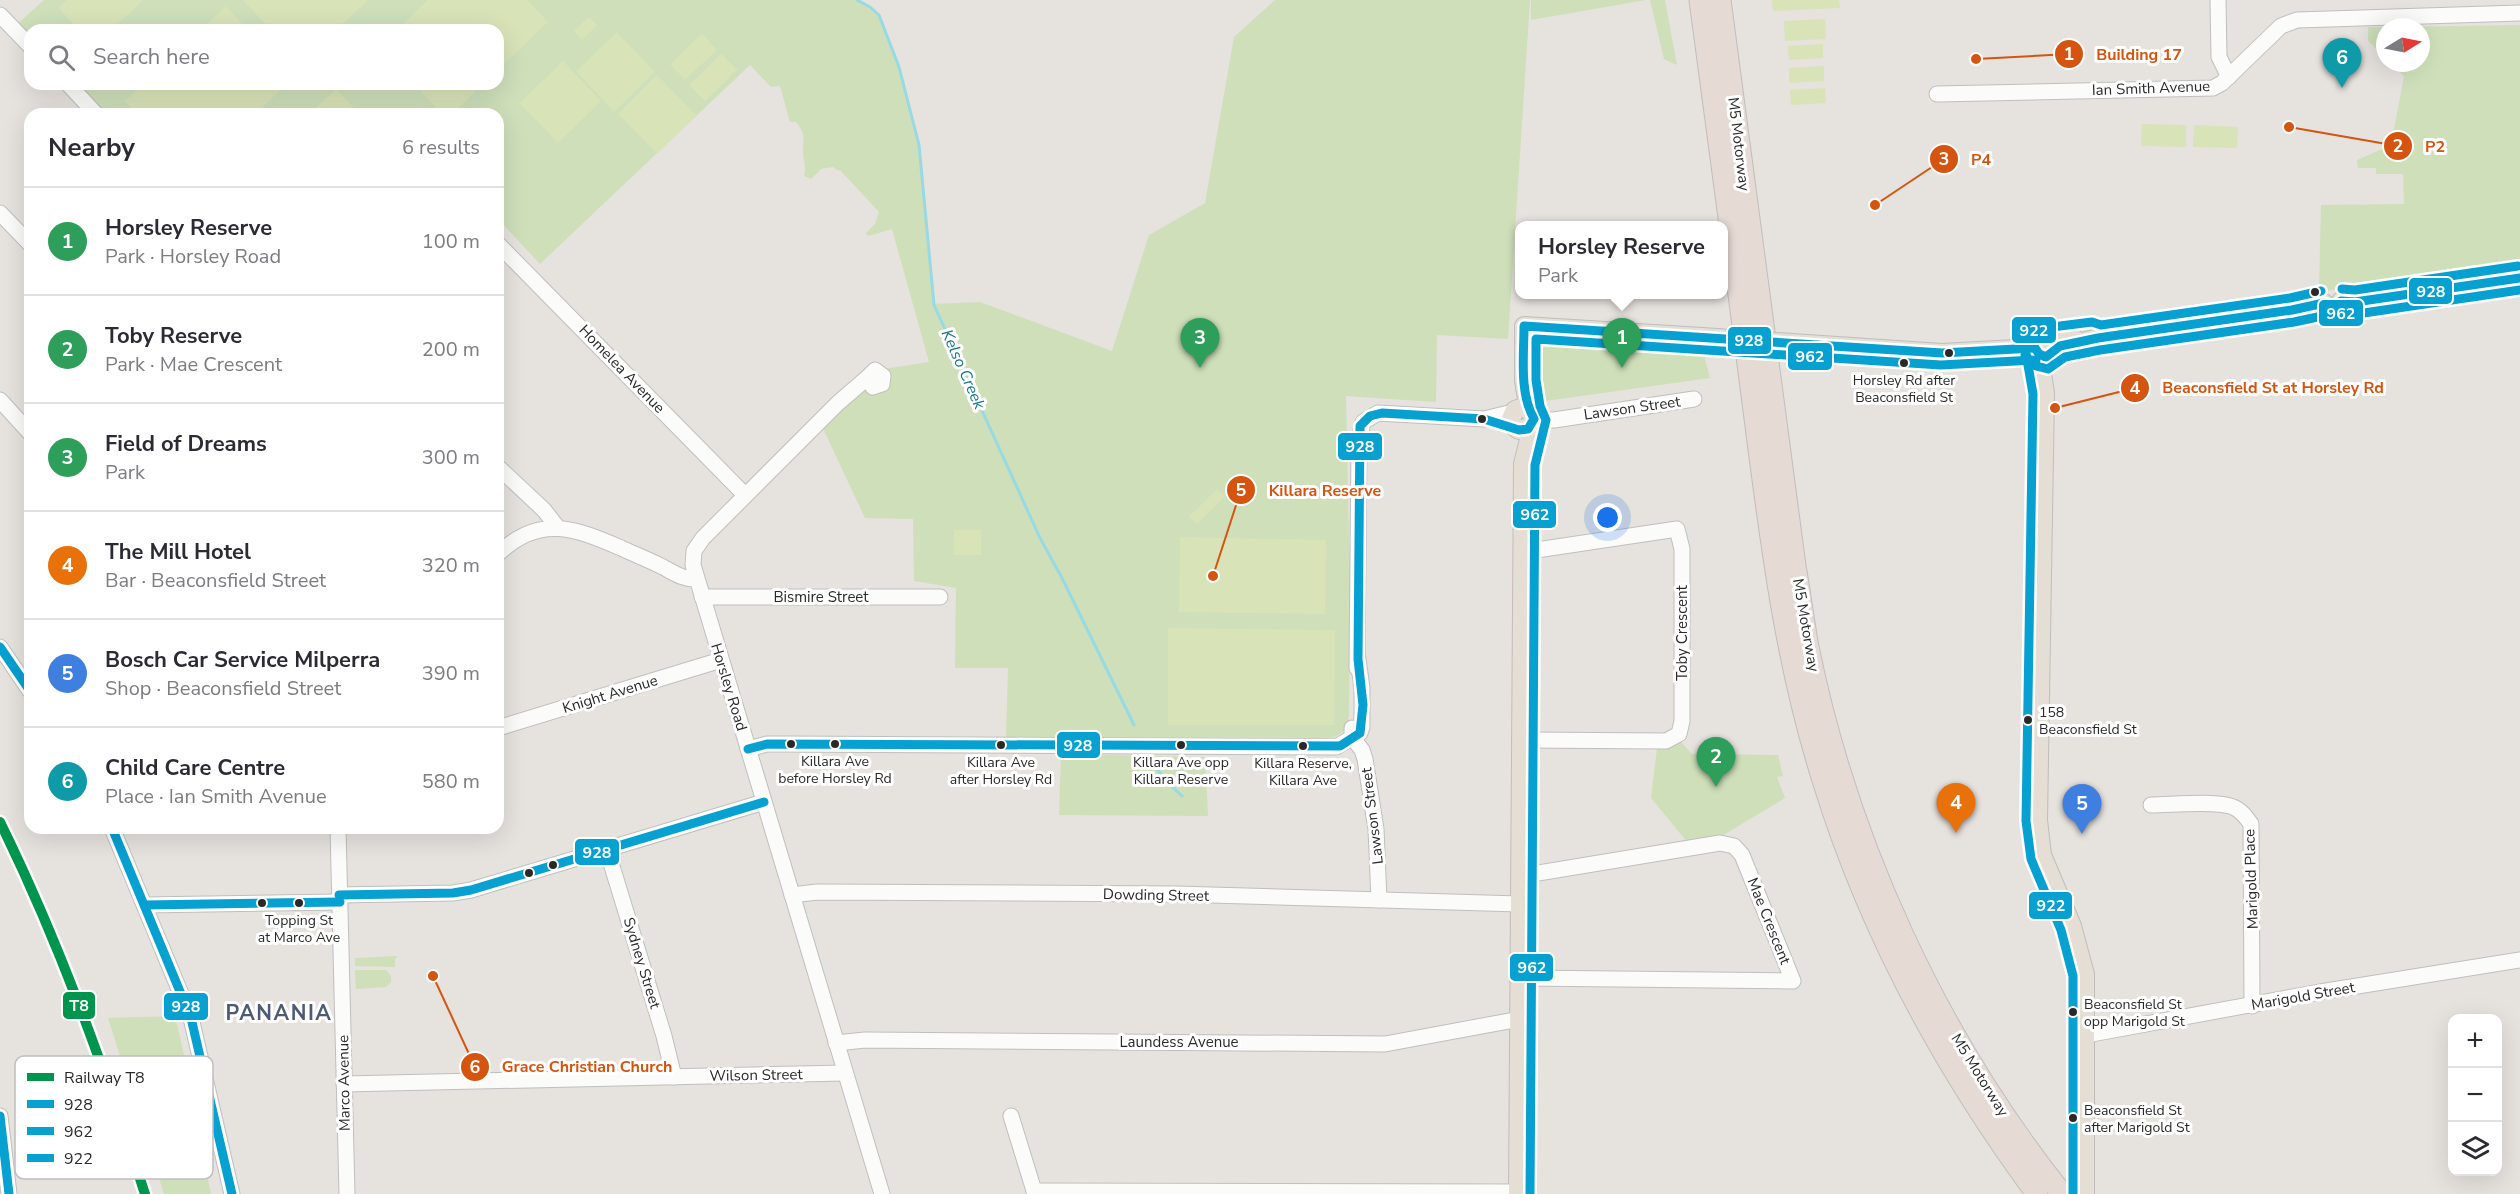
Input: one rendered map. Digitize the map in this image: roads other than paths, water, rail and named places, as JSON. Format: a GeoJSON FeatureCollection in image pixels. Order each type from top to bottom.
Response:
{"type":"FeatureCollection","features":[{"type":"Feature","properties":{"kind":"highway","name":"M5 Motorway"},"geometry":{"type":"LineString","coordinates":[[1700,0],[1776,584],[1807,726],[1823,781],[1849,855],[1903,979],[1970,1098],[2037,1194]]}},
{"type":"Feature","properties":{"kind":"highway","name":"M5 Motorway"},"geometry":{"type":"LineString","coordinates":[[1720,0],[1795,566],[1808,646],[1827,724],[1873,862],[1924,976],[1952,1029],[1995,1100],[2062,1194]]}},
{"type":"Feature","properties":{"kind":"main road"},"geometry":{"type":"LineString","coordinates":[[1518,1193],[1524,326],[1942,353],[2047,352],[2067,354],[2095,339],[2332,302],[2355,302],[2520,278]]}},
{"type":"Feature","properties":{"kind":"main road"},"geometry":{"type":"LineString","coordinates":[[1523,359],[1539,340],[1567,328]]}},
{"type":"Feature","properties":{"kind":"main road"},"geometry":{"type":"LineString","coordinates":[[2047,352],[2092,334],[2095,339]]}},
{"type":"Feature","properties":{"kind":"main road"},"geometry":{"type":"LineString","coordinates":[[2047,352],[2039,838],[2048,872],[2072,926],[2082,956],[2086,995],[2085,1194]]}},
{"type":"Feature","properties":{"kind":"street"},"geometry":{"type":"LineString","coordinates":[[2218,0],[2219,57],[2229,77]]}},
{"type":"Feature","properties":{"kind":"street","name":"Ian Smith Avenue"},"geometry":{"type":"LineString","coordinates":[[1937,94],[2213,88],[2229,77],[2259,45],[2281,26],[2298,20],[2520,13]]}},
{"type":"Feature","properties":{"kind":"street"},"geometry":{"type":"LineString","coordinates":[[0,15],[24,40]]}},
{"type":"Feature","properties":{"kind":"street"},"geometry":{"type":"LineString","coordinates":[[74,90],[90,108]]}},
{"type":"Feature","properties":{"kind":"street"},"geometry":{"type":"LineString","coordinates":[[0,213],[24,238]]}},
{"type":"Feature","properties":{"kind":"street","name":"Homelea Avenue"},"geometry":{"type":"LineString","coordinates":[[504,250],[745,495]]}},
{"type":"Feature","properties":{"kind":"street"},"geometry":{"type":"LineString","coordinates":[[504,550],[524,535],[558,528],[584,532],[665,568],[694,572],[694,551],[699,543],[838,403],[867,378]]}},
{"type":"Feature","properties":{"kind":"street","name":"Lawson Street"},"geometry":{"type":"LineString","coordinates":[[1379,900],[1376,829],[1366,766],[1362,750],[1352,737],[1358,658],[1359,442],[1362,422],[1378,413],[1554,420],[1694,399]]}},
{"type":"Feature","properties":{"kind":"street"},"geometry":{"type":"LineString","coordinates":[[0,400],[24,426]]}},
{"type":"Feature","properties":{"kind":"street"},"geometry":{"type":"LineString","coordinates":[[504,473],[544,510],[558,528]]}},
{"type":"Feature","properties":{"kind":"street","name":"Toby Crescent"},"geometry":{"type":"LineString","coordinates":[[1522,740],[1666,741],[1679,734],[1682,721],[1682,549],[1677,529],[1523,552]]}},
{"type":"Feature","properties":{"kind":"street","name":"Horsley Road"},"geometry":{"type":"LineString","coordinates":[[694,572],[882,1194]]}},
{"type":"Feature","properties":{"kind":"street","name":"Bismire Street"},"geometry":{"type":"LineString","coordinates":[[702,597],[940,597]]}},
{"type":"Feature","properties":{"kind":"street"},"geometry":{"type":"LineString","coordinates":[[0,647],[24,682]]}},
{"type":"Feature","properties":{"kind":"street","name":"Knight Avenue"},"geometry":{"type":"LineString","coordinates":[[504,726],[721,660]]}},
{"type":"Feature","properties":{"kind":"street"},"geometry":{"type":"LineString","coordinates":[[748,749],[778,744],[1332,747],[1344,744],[1352,737]]}},
{"type":"Feature","properties":{"kind":"street"},"geometry":{"type":"LineString","coordinates":[[145,906],[463,892],[764,802]]}},
{"type":"Feature","properties":{"kind":"street","name":"Marigold Place"},"geometry":{"type":"LineString","coordinates":[[2151,805],[2219,804],[2233,807],[2244,813],[2251,824],[2252,1006]]}},
{"type":"Feature","properties":{"kind":"street"},"geometry":{"type":"LineString","coordinates":[[115,834],[191,1018],[200,1056]]}},
{"type":"Feature","properties":{"kind":"street","name":"Marco Avenue"},"geometry":{"type":"LineString","coordinates":[[338,834],[347,1194]]}},
{"type":"Feature","properties":{"kind":"street","name":"Mae Crescent"},"geometry":{"type":"LineString","coordinates":[[1520,876],[1720,843],[1734,846],[1742,855],[1793,981],[1520,978]]}},
{"type":"Feature","properties":{"kind":"street","name":"Sydney Street"},"geometry":{"type":"LineString","coordinates":[[608,850],[664,1036],[674,1077]]}},
{"type":"Feature","properties":{"kind":"street","name":"Dowding Street"},"geometry":{"type":"LineString","coordinates":[[792,895],[817,892],[1176,894],[1520,904]]}},
{"type":"Feature","properties":{"kind":"street","name":"Marigold Street"},"geometry":{"type":"LineString","coordinates":[[2086,1035],[2520,960]]}},
{"type":"Feature","properties":{"kind":"street","name":"Laundess Avenue"},"geometry":{"type":"LineString","coordinates":[[836,1043],[866,1040],[1385,1044],[1520,1019]]}},
{"type":"Feature","properties":{"kind":"street","name":"Wilson Street"},"geometry":{"type":"LineString","coordinates":[[344,1084],[845,1073]]}},
{"type":"Feature","properties":{"kind":"street"},"geometry":{"type":"LineString","coordinates":[[213,1112],[232,1194]]}},
{"type":"Feature","properties":{"kind":"street"},"geometry":{"type":"LineString","coordinates":[[0,1116],[9,1194]]}},
{"type":"Feature","properties":{"kind":"street"},"geometry":{"type":"LineString","coordinates":[[1011,1116],[1034,1192],[1518,1193]]}},
{"type":"Feature","properties":{"kind":"waterway","name":"Kelso Creek"},"geometry":{"type":"LineString","coordinates":[[857,0],[879,15],[899,67],[919,145],[934,305],[1040,538],[1134,725]]}},
{"type":"Feature","properties":{"kind":"waterway","name":"Kelso Creek"},"geometry":{"type":"LineString","coordinates":[[1151,761],[1165,780],[1182,796]]}},
{"type":"Feature","properties":{"kind":"rail line","name":"T8"},"geometry":{"type":"LineString","coordinates":[[0,822],[42,913],[97,1056]]}},
{"type":"Feature","properties":{"kind":"rail line","name":"T8"},"geometry":{"type":"LineString","coordinates":[[140,1179],[145,1194]]}},
{"type":"Feature","properties":{"kind":"place","name":"Building 17"},"geometry":{"type":"Point","coordinates":[1976,59]}},
{"type":"Feature","properties":{"kind":"place","name":"Child Care Centre"},"geometry":{"type":"Point","coordinates":[2342,88]}},
{"type":"Feature","properties":{"kind":"place","name":"P2"},"geometry":{"type":"Point","coordinates":[2289,127]}},
{"type":"Feature","properties":{"kind":"place","name":"P4"},"geometry":{"type":"Point","coordinates":[1875,205]}},
{"type":"Feature","properties":{"kind":"place","name":"Horsley Rd after Beaconsfield St"},"geometry":{"type":"Point","coordinates":[1904,363]}},
{"type":"Feature","properties":{"kind":"place","name":"Field of Dreams"},"geometry":{"type":"Point","coordinates":[1200,368]}},
{"type":"Feature","properties":{"kind":"place","name":"Horsley Reserve"},"geometry":{"type":"Point","coordinates":[1622,368]}},
{"type":"Feature","properties":{"kind":"place","name":"Beaconsfield St at Horsley Rd"},"geometry":{"type":"Point","coordinates":[2055,408]}},
{"type":"Feature","properties":{"kind":"place","name":"Killara Reserve"},"geometry":{"type":"Point","coordinates":[1213,576]}},
{"type":"Feature","properties":{"kind":"place","name":"158 Beaconsfield St"},"geometry":{"type":"Point","coordinates":[2028,720]}},
{"type":"Feature","properties":{"kind":"place","name":"Killara Ave before Horsley Rd"},"geometry":{"type":"Point","coordinates":[835,744]}},
{"type":"Feature","properties":{"kind":"place","name":"Killara Ave after Horsley Rd"},"geometry":{"type":"Point","coordinates":[1001,745]}},
{"type":"Feature","properties":{"kind":"place","name":"Killara Ave opp Killara Reserve"},"geometry":{"type":"Point","coordinates":[1181,745]}},
{"type":"Feature","properties":{"kind":"place","name":"Killara Reserve, Killara Ave"},"geometry":{"type":"Point","coordinates":[1303,746]}},
{"type":"Feature","properties":{"kind":"place","name":"Toby Reserve"},"geometry":{"type":"Point","coordinates":[1716,787]}},
{"type":"Feature","properties":{"kind":"place","name":"The Mill Hotel"},"geometry":{"type":"Point","coordinates":[1956,833]}},
{"type":"Feature","properties":{"kind":"place","name":"Bosch Car Service Milperra"},"geometry":{"type":"Point","coordinates":[2082,834]}},
{"type":"Feature","properties":{"kind":"place","name":"Topping St at Marco Ave"},"geometry":{"type":"Point","coordinates":[299,903]}},
{"type":"Feature","properties":{"kind":"place","name":"Grace Christian Church"},"geometry":{"type":"Point","coordinates":[433,976]}},
{"type":"Feature","properties":{"kind":"place","name":"Beaconsfield St opp Marigold St"},"geometry":{"type":"Point","coordinates":[2073,1012]}},
{"type":"Feature","properties":{"kind":"place","name":"Beaconsfield St after Marigold St"},"geometry":{"type":"Point","coordinates":[2073,1118]}},
{"type":"Feature","properties":{"kind":"district","name":"PANANIA"},"geometry":{"type":"Point","coordinates":[279,1013]}}]}
